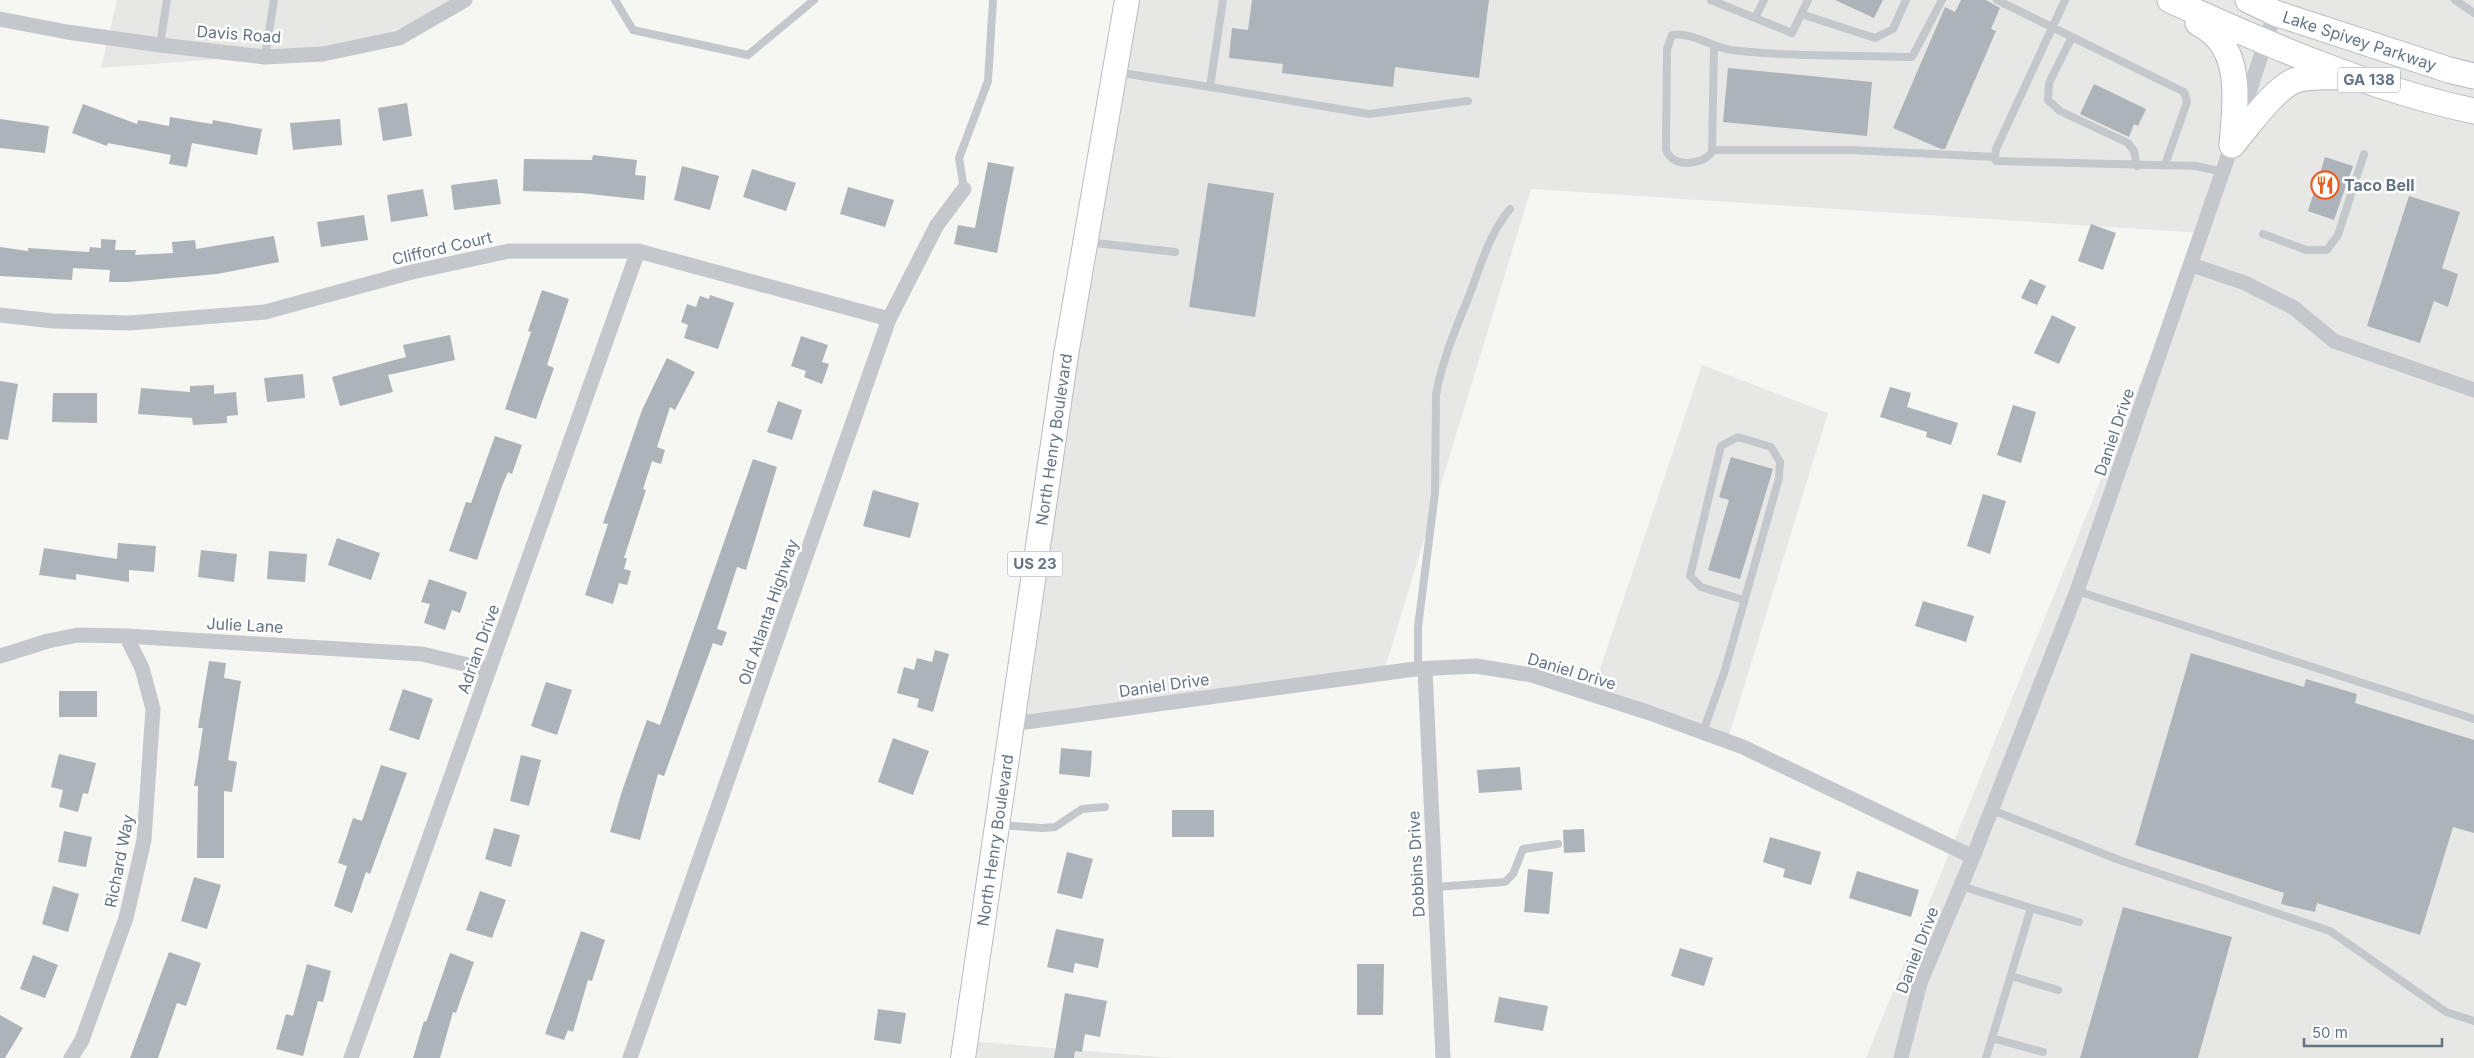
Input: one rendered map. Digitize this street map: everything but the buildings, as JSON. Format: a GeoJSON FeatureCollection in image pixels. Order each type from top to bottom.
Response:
{"type":"FeatureCollection","features":[{"type":"Feature","properties":{"kind":"highway"},"geometry":{"type":"LineString","coordinates":[[2155,0],[2210,28],[2224,42],[2234,72],[2235,100],[2232,145]]}},
{"type":"Feature","properties":{"kind":"highway","name":"Lake Spivey Parkway"},"geometry":{"type":"LineString","coordinates":[[2170,0],[2266,43],[2432,102],[2474,111]]}},
{"type":"Feature","properties":{"kind":"highway","name":"Lake Spivey Parkway"},"geometry":{"type":"LineString","coordinates":[[2248,0],[2275,7],[2449,70],[2474,76]]}},
{"type":"Feature","properties":{"kind":"highway"},"geometry":{"type":"LineString","coordinates":[[2232,145],[2278,92],[2296,80],[2322,76],[2364,78]]}},
{"type":"Feature","properties":{"kind":"main road","name":"North Henry Boulevard"},"geometry":{"type":"LineString","coordinates":[[963,1058],[1066,355],[1127,0]]}},
{"type":"Feature","properties":{"kind":"street","name":"Davis Road"},"geometry":{"type":"LineString","coordinates":[[0,19],[67,32],[160,45],[266,56],[323,54],[399,38],[466,0]]}},
{"type":"Feature","properties":{"kind":"street","name":"Daniel Drive"},"geometry":{"type":"LineString","coordinates":[[1901,1058],[1920,983],[1992,810],[2077,591],[2192,265],[2266,43],[2275,7]]}},
{"type":"Feature","properties":{"kind":"street","name":"Old Atlanta Highway"},"geometry":{"type":"LineString","coordinates":[[630,1058],[889,319],[937,225],[964,189]]}},
{"type":"Feature","properties":{"kind":"street","name":"Clifford Court"},"geometry":{"type":"LineString","coordinates":[[0,315],[54,321],[129,323],[265,312],[412,272],[509,251],[638,251],[889,319]]}},
{"type":"Feature","properties":{"kind":"street","name":"Adrian Drive"},"geometry":{"type":"LineString","coordinates":[[352,1058],[638,251]]}},
{"type":"Feature","properties":{"kind":"street"},"geometry":{"type":"LineString","coordinates":[[2192,265],[2245,283],[2294,308],[2334,341],[2474,390]]}},
{"type":"Feature","properties":{"kind":"street","name":"Julie Lane"},"geometry":{"type":"LineString","coordinates":[[0,656],[48,641],[78,636],[126,636],[422,654],[489,670]]}},
{"type":"Feature","properties":{"kind":"street","name":"Richard Way"},"geometry":{"type":"LineString","coordinates":[[71,1058],[82,1040],[126,918],[144,840],[154,709],[142,668],[126,636]]}},
{"type":"Feature","properties":{"kind":"street","name":"Daniel Drive"},"geometry":{"type":"LineString","coordinates":[[1012,724],[1422,669],[1476,666],[1532,675],[1743,747],[1973,857]]}},
{"type":"Feature","properties":{"kind":"street","name":"Dobbins Drive"},"geometry":{"type":"LineString","coordinates":[[1422,669],[1443,1058]]}},
{"type":"Feature","properties":{"kind":"lane"},"geometry":{"type":"LineString","coordinates":[[160,45],[167,0]]}},
{"type":"Feature","properties":{"kind":"lane"},"geometry":{"type":"LineString","coordinates":[[266,56],[274,0]]}},
{"type":"Feature","properties":{"kind":"lane"},"geometry":{"type":"LineString","coordinates":[[615,0],[633,30],[748,55],[814,0]]}},
{"type":"Feature","properties":{"kind":"lane"},"geometry":{"type":"LineString","coordinates":[[964,189],[959,158],[988,81],[993,0]]}},
{"type":"Feature","properties":{"kind":"lane"},"geometry":{"type":"LineString","coordinates":[[1210,87],[1223,0]]}},
{"type":"Feature","properties":{"kind":"lane"},"geometry":{"type":"LineString","coordinates":[[1712,0],[1792,33],[1808,0]]}},
{"type":"Feature","properties":{"kind":"lane"},"geometry":{"type":"LineString","coordinates":[[1755,18],[1764,0]]}},
{"type":"Feature","properties":{"kind":"lane"},"geometry":{"type":"LineString","coordinates":[[1801,14],[1875,38],[1894,30],[1906,0]]}},
{"type":"Feature","properties":{"kind":"lane"},"geometry":{"type":"LineString","coordinates":[[1714,46],[1712,150],[1708,158],[1701,161],[1680,162],[1668,155],[1666,149],[1667,49],[1672,35],[1680,34],[1714,46],[1744,51],[1912,57],[1942,0]]}},
{"type":"Feature","properties":{"kind":"lane"},"geometry":{"type":"LineString","coordinates":[[1997,0],[2184,92],[2187,102],[2165,166]]}},
{"type":"Feature","properties":{"kind":"lane"},"geometry":{"type":"LineString","coordinates":[[1994,158],[1996,149],[2065,0]]}},
{"type":"Feature","properties":{"kind":"lane"},"geometry":{"type":"LineString","coordinates":[[2455,0],[2474,13]]}},
{"type":"Feature","properties":{"kind":"lane"},"geometry":{"type":"LineString","coordinates":[[2072,37],[2049,83],[2048,100],[2060,111],[2128,143],[2134,151],[2137,166]]}},
{"type":"Feature","properties":{"kind":"lane"},"geometry":{"type":"LineString","coordinates":[[1115,71],[1369,114],[1468,101]]}},
{"type":"Feature","properties":{"kind":"lane"},"geometry":{"type":"LineString","coordinates":[[1712,150],[1851,150],[1994,158],[1996,161],[2196,166],[2223,172]]}},
{"type":"Feature","properties":{"kind":"lane"},"geometry":{"type":"LineString","coordinates":[[2263,234],[2306,250],[2327,250],[2338,235],[2364,154]]}},
{"type":"Feature","properties":{"kind":"lane"},"geometry":{"type":"LineString","coordinates":[[1422,669],[1418,626],[1435,493],[1436,395],[1438,380],[1445,355],[1493,234],[1510,208]]}},
{"type":"Feature","properties":{"kind":"lane"},"geometry":{"type":"LineString","coordinates":[[1085,242],[1175,252]]}},
{"type":"Feature","properties":{"kind":"lane"},"geometry":{"type":"LineString","coordinates":[[1703,732],[1724,672],[1779,478],[1780,462],[1771,447],[1738,437],[1721,446],[1690,576],[1700,587],[1744,600]]}},
{"type":"Feature","properties":{"kind":"lane"},"geometry":{"type":"LineString","coordinates":[[2077,591],[2474,719]]}},
{"type":"Feature","properties":{"kind":"lane"},"geometry":{"type":"LineString","coordinates":[[997,824],[1042,828],[1055,827],[1082,809],[1104,807]]}},
{"type":"Feature","properties":{"kind":"lane"},"geometry":{"type":"LineString","coordinates":[[1992,810],[2122,861],[2330,931],[2446,1012],[2474,1021]]}},
{"type":"Feature","properties":{"kind":"lane"},"geometry":{"type":"LineString","coordinates":[[1435,887],[1505,882],[1513,874],[1523,849],[1558,844]]}},
{"type":"Feature","properties":{"kind":"lane"},"geometry":{"type":"LineString","coordinates":[[1961,886],[2079,922]]}},
{"type":"Feature","properties":{"kind":"lane"},"geometry":{"type":"LineString","coordinates":[[1986,1058],[2031,908]]}},
{"type":"Feature","properties":{"kind":"lane"},"geometry":{"type":"LineString","coordinates":[[2011,976],[2058,990]]}},
{"type":"Feature","properties":{"kind":"lane"},"geometry":{"type":"LineString","coordinates":[[1992,1038],[2043,1052]]}},
{"type":"Feature","properties":{"kind":"shaded area"},"geometry":{"type":"Polygon","coordinates":[[[117,0],[468,0],[351,49],[101,68],[117,0]]]}},
{"type":"Feature","properties":{"kind":"shaded area"},"geometry":{"type":"Polygon","coordinates":[[[1124,0],[2474,0],[2474,1058],[1866,1058],[2201,233],[1531,189],[1385,668],[999,719],[1124,0]]]}},
{"type":"Feature","properties":{"kind":"shaded area"},"geometry":{"type":"Polygon","coordinates":[[[1702,365],[1828,413],[1727,742],[1593,690],[1702,365]]]}},
{"type":"Feature","properties":{"kind":"shaded area"},"geometry":{"type":"Polygon","coordinates":[[[958,1040],[1172,1058],[956,1058],[958,1040]]]}},
{"type":"Feature","properties":{"kind":"place","name":"Taco Bell"},"geometry":{"type":"Point","coordinates":[2325,185]}}]}
